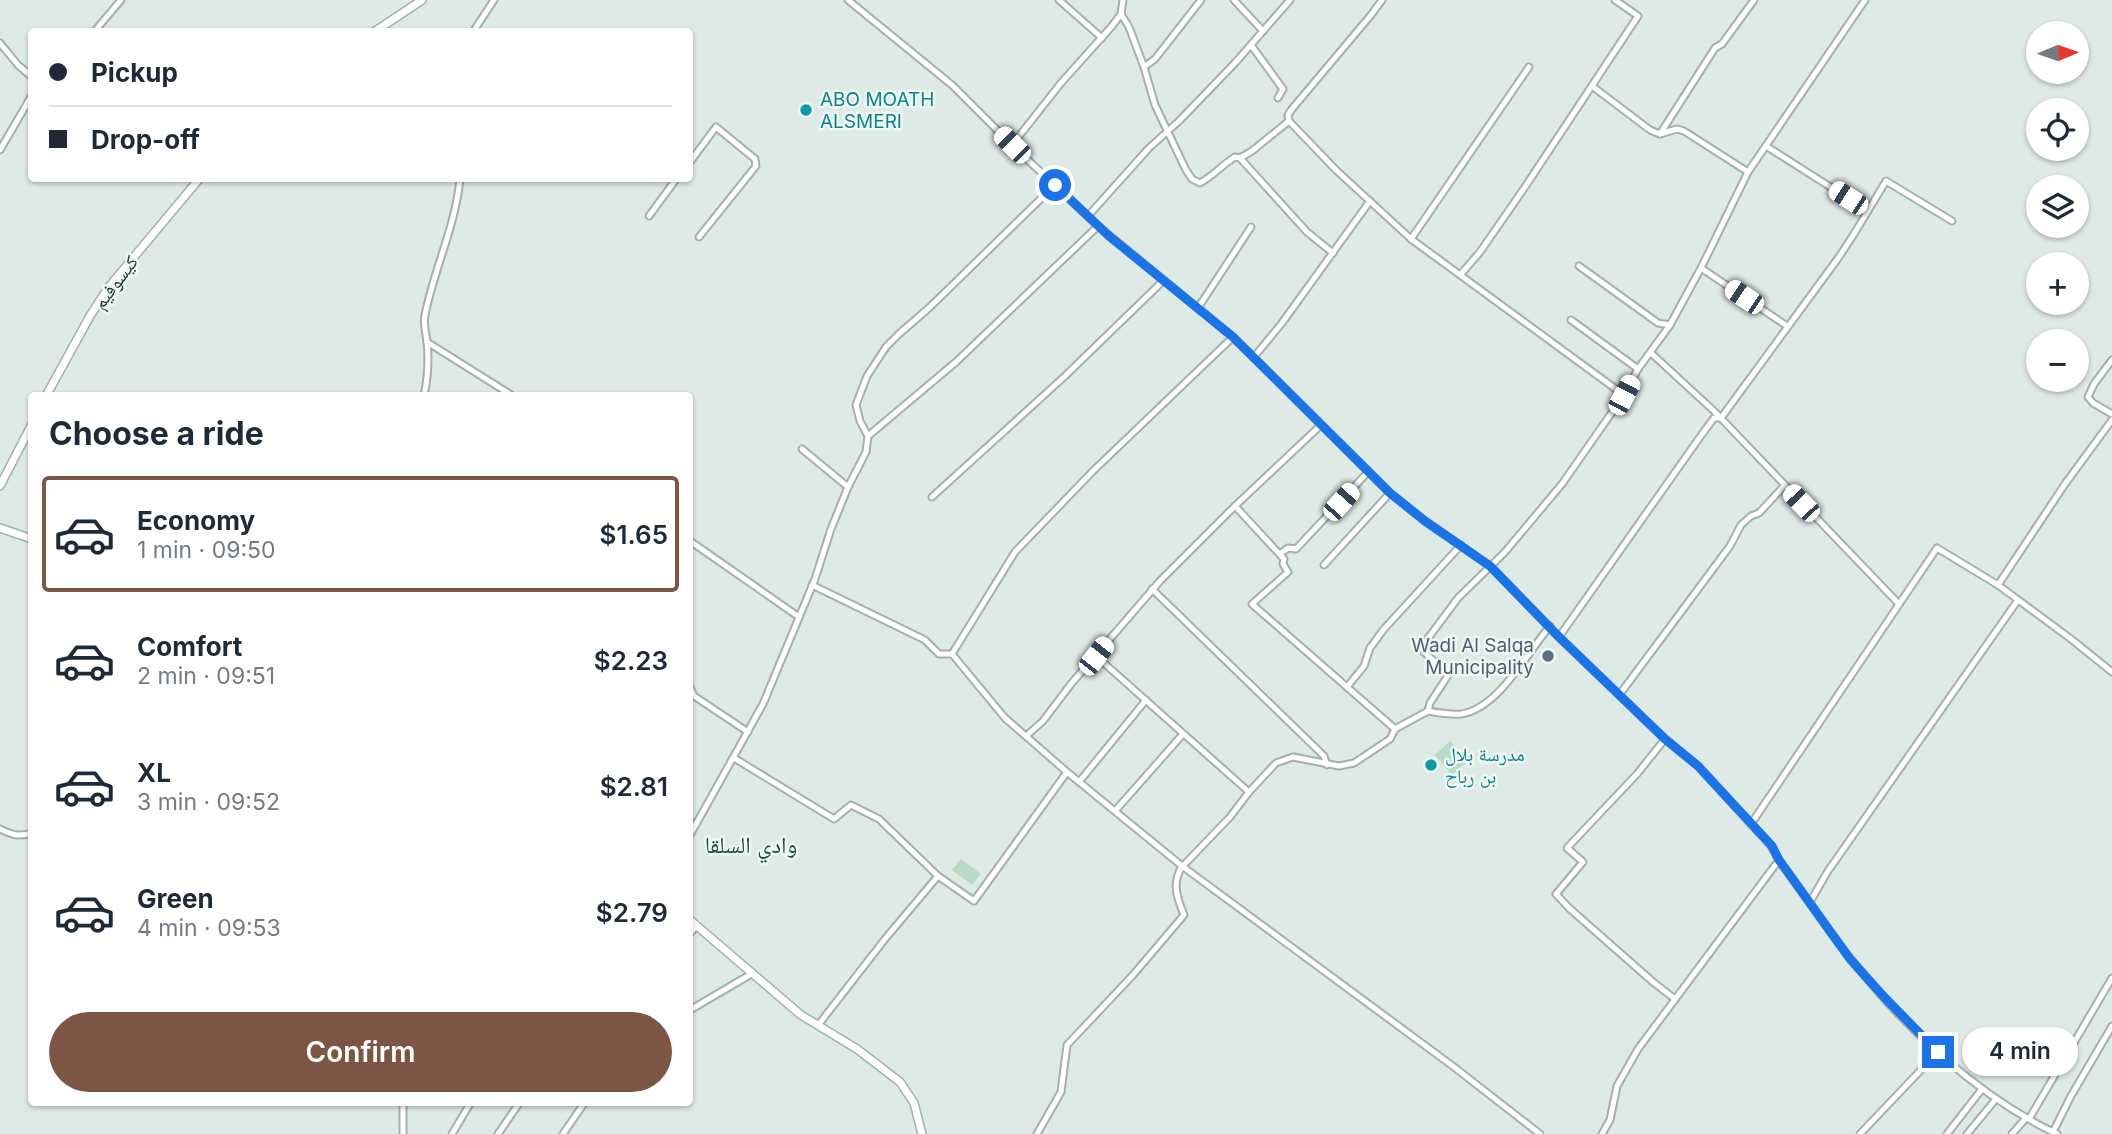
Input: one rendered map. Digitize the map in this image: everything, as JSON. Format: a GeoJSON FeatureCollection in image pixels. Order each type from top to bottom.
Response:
{"type":"FeatureCollection","features":[{"type":"Feature","properties":{"kind":"street"},"geometry":{"type":"LineString","coordinates":[[97,28],[121,0]]}},
{"type":"Feature","properties":{"kind":"street"},"geometry":{"type":"LineString","coordinates":[[380,28],[422,0]]}},
{"type":"Feature","properties":{"kind":"street"},"geometry":{"type":"LineString","coordinates":[[476,28],[494,0]]}},
{"type":"Feature","properties":{"kind":"street"},"geometry":{"type":"LineString","coordinates":[[848,0],[952,86],[1098,226],[1233,337],[1390,493],[1490,566],[1665,739],[1698,766],[1772,846],[1779,860],[1850,959],[1938,1052],[1982,1089],[2055,1133],[2071,1096],[2112,1026]]}},
{"type":"Feature","properties":{"kind":"street"},"geometry":{"type":"LineString","coordinates":[[1059,0],[1102,38]]}},
{"type":"Feature","properties":{"kind":"street"},"geometry":{"type":"LineString","coordinates":[[1012,145],[1121,14],[1123,0]]}},
{"type":"Feature","properties":{"kind":"street"},"geometry":{"type":"LineString","coordinates":[[1144,67],[1155,60],[1201,0]]}},
{"type":"Feature","properties":{"kind":"street"},"geometry":{"type":"LineString","coordinates":[[1234,0],[1263,31]]}},
{"type":"Feature","properties":{"kind":"street"},"geometry":{"type":"LineString","coordinates":[[1088,216],[1149,148],[1251,45],[1290,0]]}},
{"type":"Feature","properties":{"kind":"street"},"geometry":{"type":"LineString","coordinates":[[1382,0],[1288,114],[1289,121],[1336,170],[1411,239],[1624,395]]}},
{"type":"Feature","properties":{"kind":"street"},"geometry":{"type":"LineString","coordinates":[[1461,274],[1487,241],[1638,16],[1615,0]]}},
{"type":"Feature","properties":{"kind":"street"},"geometry":{"type":"LineString","coordinates":[[1660,134],[1715,48],[1722,44],[1754,0]]}},
{"type":"Feature","properties":{"kind":"street"},"geometry":{"type":"LineString","coordinates":[[1428,710],[1448,674],[1424,652],[1423,645],[1458,598],[1505,552],[1562,484],[1624,395],[1638,369],[1670,325],[1748,172],[1865,0]]}},
{"type":"Feature","properties":{"kind":"street"},"geometry":{"type":"LineString","coordinates":[[1121,14],[1129,27],[1144,67],[1155,105],[1192,178],[1200,183],[1210,178],[1234,157],[1240,158],[1307,232],[1333,253]]}},
{"type":"Feature","properties":{"kind":"street"},"geometry":{"type":"LineString","coordinates":[[0,43],[28,74]]}},
{"type":"Feature","properties":{"kind":"street"},"geometry":{"type":"LineString","coordinates":[[1251,45],[1283,89],[1278,98]]}},
{"type":"Feature","properties":{"kind":"street"},"geometry":{"type":"LineString","coordinates":[[1411,239],[1529,67]]}},
{"type":"Feature","properties":{"kind":"street"},"geometry":{"type":"LineString","coordinates":[[1592,86],[1660,134],[1677,129],[1684,131],[1748,172]]}},
{"type":"Feature","properties":{"kind":"street"},"geometry":{"type":"LineString","coordinates":[[0,150],[28,102]]}},
{"type":"Feature","properties":{"kind":"street"},"geometry":{"type":"LineString","coordinates":[[1240,158],[1289,121]]}},
{"type":"Feature","properties":{"kind":"street"},"geometry":{"type":"LineString","coordinates":[[693,158],[716,127],[755,159],[755,166],[699,237]]}},
{"type":"Feature","properties":{"kind":"street"},"geometry":{"type":"LineString","coordinates":[[1766,146],[1868,211]]}},
{"type":"Feature","properties":{"kind":"street"},"geometry":{"type":"LineString","coordinates":[[1721,418],[1847,245],[1886,181],[1952,221]]}},
{"type":"Feature","properties":{"kind":"street","name":"كيسوفيم"},"geometry":{"type":"LineString","coordinates":[[48,392],[108,288],[197,182]]}},
{"type":"Feature","properties":{"kind":"street"},"geometry":{"type":"LineString","coordinates":[[425,392],[428,376],[424,319],[442,260],[460,182]]}},
{"type":"Feature","properties":{"kind":"street"},"geometry":{"type":"LineString","coordinates":[[649,216],[674,182]]}},
{"type":"Feature","properties":{"kind":"street"},"geometry":{"type":"LineString","coordinates":[[693,829],[763,704],[800,617],[848,487],[866,452],[868,436],[856,405],[867,376],[886,348],[1055,185]]}},
{"type":"Feature","properties":{"kind":"street"},"geometry":{"type":"LineString","coordinates":[[1254,357],[1282,323],[1370,201]]}},
{"type":"Feature","properties":{"kind":"street"},"geometry":{"type":"LineString","coordinates":[[868,436],[965,353],[1098,226]]}},
{"type":"Feature","properties":{"kind":"street"},"geometry":{"type":"LineString","coordinates":[[1198,308],[1251,227]]}},
{"type":"Feature","properties":{"kind":"street"},"geometry":{"type":"LineString","coordinates":[[1579,266],[1658,323],[1670,325]]}},
{"type":"Feature","properties":{"kind":"street"},"geometry":{"type":"LineString","coordinates":[[1701,268],[1787,326]]}},
{"type":"Feature","properties":{"kind":"street"},"geometry":{"type":"LineString","coordinates":[[932,497],[1065,376],[1164,280]]}},
{"type":"Feature","properties":{"kind":"street"},"geometry":{"type":"LineString","coordinates":[[1571,320],[1638,369]]}},
{"type":"Feature","properties":{"kind":"street"},"geometry":{"type":"LineString","coordinates":[[952,654],[1015,552],[1093,471],[1233,337]]}},
{"type":"Feature","properties":{"kind":"street"},"geometry":{"type":"LineString","coordinates":[[427,342],[507,392]]}},
{"type":"Feature","properties":{"kind":"street"},"geometry":{"type":"LineString","coordinates":[[1651,353],[1721,418],[1899,604]]}},
{"type":"Feature","properties":{"kind":"street"},"geometry":{"type":"LineString","coordinates":[[2112,360],[2088,397],[2112,414]]}},
{"type":"Feature","properties":{"kind":"street"},"geometry":{"type":"LineString","coordinates":[[1559,637],[1714,418],[1721,418]]}},
{"type":"Feature","properties":{"kind":"street"},"geometry":{"type":"LineString","coordinates":[[1998,585],[2112,420]]}},
{"type":"Feature","properties":{"kind":"street"},"geometry":{"type":"LineString","coordinates":[[1026,736],[1043,720],[1152,589],[1321,425]]}},
{"type":"Feature","properties":{"kind":"street"},"geometry":{"type":"LineString","coordinates":[[0,486],[28,432]]}},
{"type":"Feature","properties":{"kind":"street"},"geometry":{"type":"LineString","coordinates":[[802,449],[848,487]]}},
{"type":"Feature","properties":{"kind":"street"},"geometry":{"type":"LineString","coordinates":[[1280,554],[1288,548],[1296,549],[1368,472]]}},
{"type":"Feature","properties":{"kind":"street"},"geometry":{"type":"LineString","coordinates":[[1620,694],[1730,546],[1741,525],[1759,513],[1784,486]]}},
{"type":"Feature","properties":{"kind":"street"},"geometry":{"type":"LineString","coordinates":[[1324,565],[1390,493]]}},
{"type":"Feature","properties":{"kind":"street"},"geometry":{"type":"LineString","coordinates":[[1235,506],[1280,554],[1289,572],[1252,604],[1395,729]]}},
{"type":"Feature","properties":{"kind":"street"},"geometry":{"type":"LineString","coordinates":[[0,528],[28,538]]}},
{"type":"Feature","properties":{"kind":"street"},"geometry":{"type":"LineString","coordinates":[[693,543],[800,617]]}},
{"type":"Feature","properties":{"kind":"street"},"geometry":{"type":"LineString","coordinates":[[1347,687],[1364,666],[1370,648],[1384,629],[1461,545]]}},
{"type":"Feature","properties":{"kind":"street"},"geometry":{"type":"LineString","coordinates":[[1751,824],[1937,548],[1998,585],[2112,672]]}},
{"type":"Feature","properties":{"kind":"street"},"geometry":{"type":"LineString","coordinates":[[812,585],[925,640],[939,654],[952,654]]}},
{"type":"Feature","properties":{"kind":"street"},"geometry":{"type":"LineString","coordinates":[[1152,589],[1324,756],[1327,765]]}},
{"type":"Feature","properties":{"kind":"street"},"geometry":{"type":"LineString","coordinates":[[1810,902],[1828,871],[2018,600]]}},
{"type":"Feature","properties":{"kind":"street"},"geometry":{"type":"LineString","coordinates":[[1037,1134],[1061,1092],[1067,1045],[1133,975],[1184,915],[1178,900],[1175,878],[1182,866],[1230,817],[1276,763],[1293,757],[1327,765],[1354,763],[1390,739],[1395,729],[1428,710],[1447,714],[1464,713],[1484,706],[1497,695],[1550,626]]}},
{"type":"Feature","properties":{"kind":"street"},"geometry":{"type":"LineString","coordinates":[[952,654],[1005,718],[1079,782],[1182,866],[1540,1134]]}},
{"type":"Feature","properties":{"kind":"street"},"geometry":{"type":"LineString","coordinates":[[1096,656],[1249,792]]}},
{"type":"Feature","properties":{"kind":"street"},"geometry":{"type":"LineString","coordinates":[[693,694],[748,732]]}},
{"type":"Feature","properties":{"kind":"street"},"geometry":{"type":"LineString","coordinates":[[1079,782],[1146,700]]}},
{"type":"Feature","properties":{"kind":"street"},"geometry":{"type":"LineString","coordinates":[[1115,811],[1183,734]]}},
{"type":"Feature","properties":{"kind":"street"},"geometry":{"type":"LineString","coordinates":[[1665,739],[1637,774],[1567,848],[1583,862],[1556,894],[1675,999]]}},
{"type":"Feature","properties":{"kind":"street"},"geometry":{"type":"LineString","coordinates":[[734,758],[834,819],[851,805],[879,819],[938,876],[974,901],[1067,772]]}},
{"type":"Feature","properties":{"kind":"street"},"geometry":{"type":"LineString","coordinates":[[0,829],[14,836],[28,834]]}},
{"type":"Feature","properties":{"kind":"street"},"geometry":{"type":"LineString","coordinates":[[1602,1134],[1610,1120],[1617,1086],[1638,1049],[1779,860]]}},
{"type":"Feature","properties":{"kind":"street"},"geometry":{"type":"LineString","coordinates":[[819,1024],[938,876]]}},
{"type":"Feature","properties":{"kind":"street"},"geometry":{"type":"LineString","coordinates":[[693,923],[801,1015],[877,1063],[900,1083],[914,1103],[922,1134]]}},
{"type":"Feature","properties":{"kind":"street"},"geometry":{"type":"LineString","coordinates":[[693,930],[697,926]]}},
{"type":"Feature","properties":{"kind":"street"},"geometry":{"type":"LineString","coordinates":[[693,1008],[753,973]]}},
{"type":"Feature","properties":{"kind":"street"},"geometry":{"type":"LineString","coordinates":[[2012,1134],[2027,1118],[2112,978]]}},
{"type":"Feature","properties":{"kind":"street"},"geometry":{"type":"LineString","coordinates":[[1860,1134],[1938,1052]]}},
{"type":"Feature","properties":{"kind":"street"},"geometry":{"type":"LineString","coordinates":[[1947,1134],[1982,1089]]}},
{"type":"Feature","properties":{"kind":"street"},"geometry":{"type":"LineString","coordinates":[[1967,1134],[1996,1099]]}},
{"type":"Feature","properties":{"kind":"street"},"geometry":{"type":"LineString","coordinates":[[403,1106],[404,1134]]}},
{"type":"Feature","properties":{"kind":"street"},"geometry":{"type":"LineString","coordinates":[[452,1134],[469,1106]]}},
{"type":"Feature","properties":{"kind":"street"},"geometry":{"type":"LineString","coordinates":[[498,1134],[517,1106]]}},
{"type":"Feature","properties":{"kind":"street"},"geometry":{"type":"LineString","coordinates":[[563,1134],[581,1106]]}},
{"type":"Feature","properties":{"kind":"green space"},"geometry":{"type":"Polygon","coordinates":[[[1450,741],[1468,761],[1452,775],[1435,755],[1450,741]]]}},
{"type":"Feature","properties":{"kind":"green space"},"geometry":{"type":"Polygon","coordinates":[[[961,859],[981,874],[972,885],[952,870],[961,859]]]}},
{"type":"Feature","properties":{"kind":"place","name":"ABO MOATH ALSMERI"},"geometry":{"type":"Point","coordinates":[806,110]}},
{"type":"Feature","properties":{"kind":"place","name":"Wadi Al Salqa Municipality"},"geometry":{"type":"Point","coordinates":[1548,656]}},
{"type":"Feature","properties":{"kind":"place","name":"مدرسة بلال بن رباح"},"geometry":{"type":"Point","coordinates":[1431,765]}},
{"type":"Feature","properties":{"kind":"district","name":"وادي السلقا"},"geometry":{"type":"Point","coordinates":[751,845]}},
{"type":"Feature","properties":{"kind":"route"},"geometry":{"type":"LineString","coordinates":[[1055,185],[1109,236],[1220,325],[1390,493],[1490,566],[1665,739],[1698,766],[1772,846],[1779,860],[1850,959],[1938,1052]]}}]}
